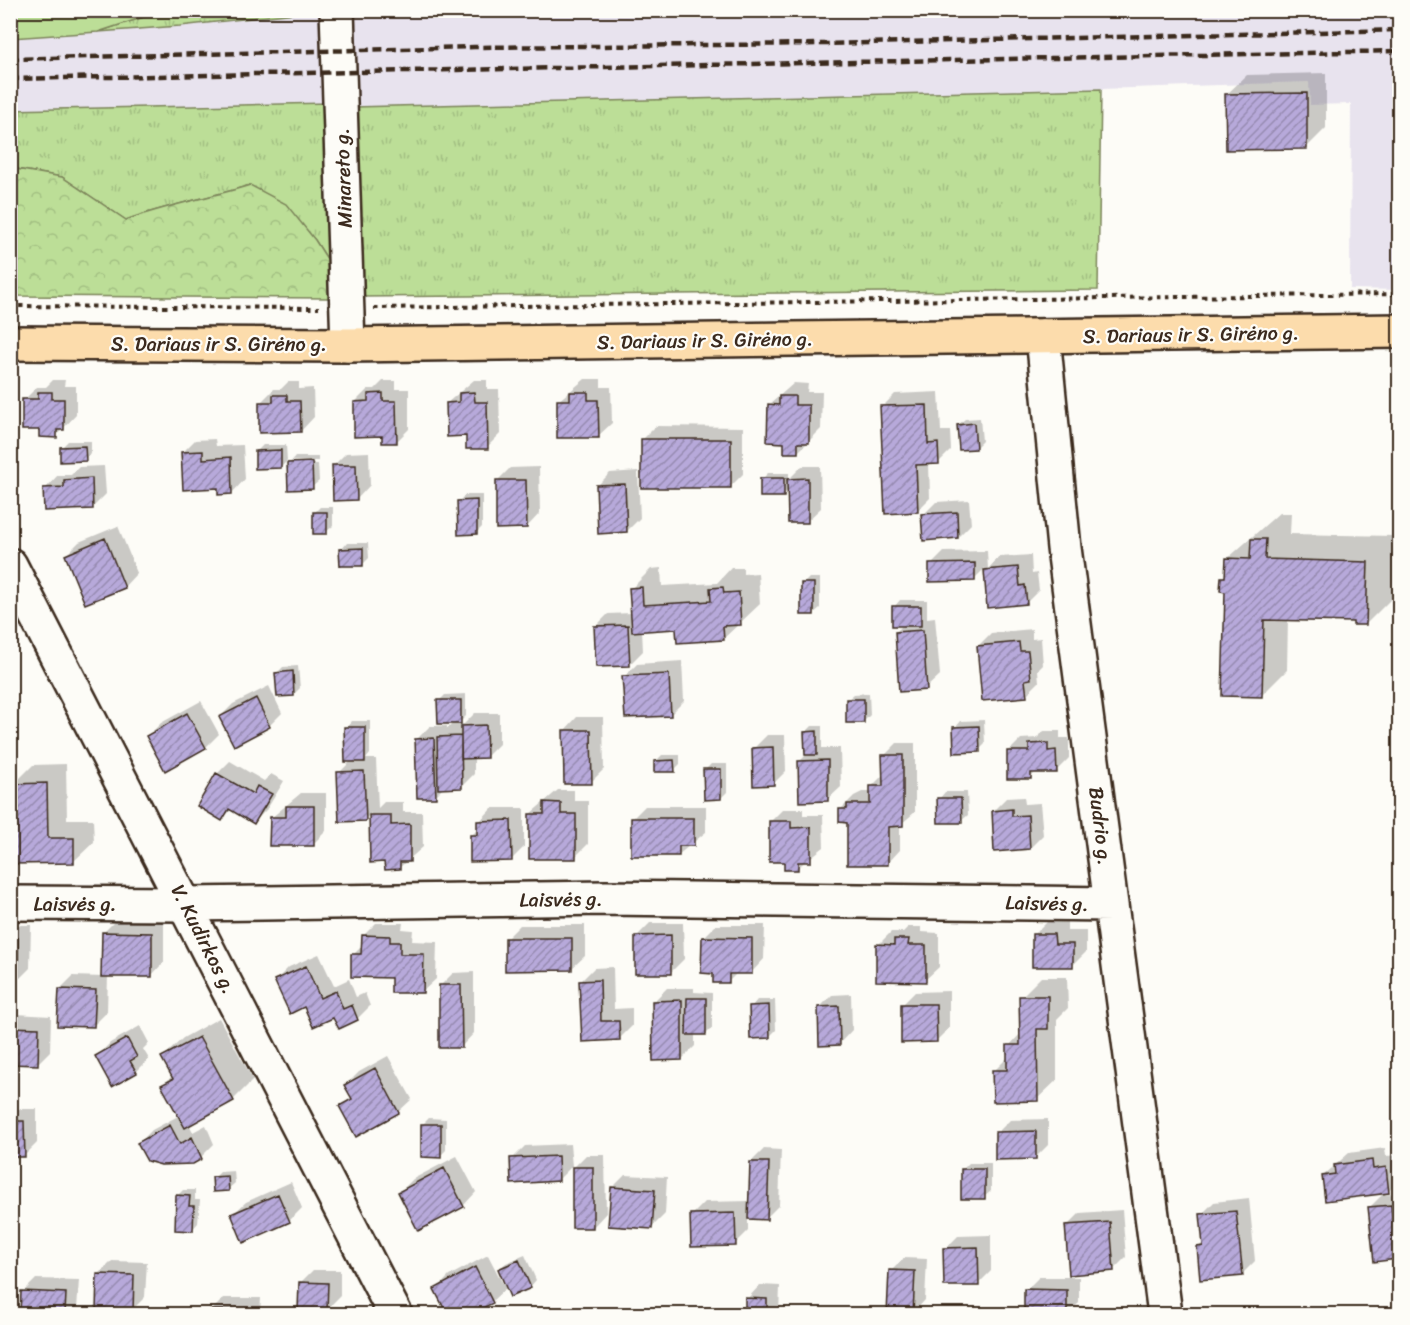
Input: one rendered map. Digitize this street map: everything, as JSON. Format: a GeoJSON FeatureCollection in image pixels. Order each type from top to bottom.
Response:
{"type":"FeatureCollection","features":[{"type":"Feature","properties":{"kind":"main road","name":"S. Dariaus ir S. Girėno g."},"geometry":{"type":"LineString","coordinates":[[10,343],[348,345],[1400,331]]}},
{"type":"Feature","properties":{"kind":"street","name":"Minareto g."},"geometry":{"type":"LineString","coordinates":[[337,10],[348,345]]}},
{"type":"Feature","properties":{"kind":"street","name":"Budrio g."},"geometry":{"type":"LineString","coordinates":[[1043,336],[1064,548],[1165,1314]]}},
{"type":"Feature","properties":{"kind":"street","name":"V. Kudirkos g."},"geometry":{"type":"LineString","coordinates":[[10,565],[395,1314]]}},
{"type":"Feature","properties":{"kind":"street","name":"Laisvės g."},"geometry":{"type":"LineString","coordinates":[[10,903],[186,904],[606,898],[1111,904]]}},
{"type":"Feature","properties":{"kind":"path"},"geometry":{"type":"LineString","coordinates":[[10,306],[347,308],[1400,294]]}},
{"type":"Feature","properties":{"kind":"shaded area"},"geometry":{"type":"Polygon","coordinates":[[[325,11],[329,103],[11,110],[11,38],[180,26],[325,11]]]}},
{"type":"Feature","properties":{"kind":"shaded area"},"geometry":{"type":"Polygon","coordinates":[[[351,11],[1399,11],[1399,290],[1350,289],[1351,104],[1310,105],[1309,82],[353,107],[351,11]]]}},
{"type":"Feature","properties":{"kind":"green space"},"geometry":{"type":"Polygon","coordinates":[[[11,10],[162,11],[98,32],[11,38],[11,10]]]}},
{"type":"Feature","properties":{"kind":"green space"},"geometry":{"type":"Polygon","coordinates":[[[162,11],[314,11],[180,26],[98,32],[162,11]]]}},
{"type":"Feature","properties":{"kind":"green space"},"geometry":{"type":"Polygon","coordinates":[[[1101,89],[1098,290],[361,297],[353,107],[1101,89]]]}},
{"type":"Feature","properties":{"kind":"green space"},"geometry":{"type":"Polygon","coordinates":[[[329,103],[329,262],[315,240],[250,185],[126,220],[62,177],[11,168],[10,110],[329,103]]]}},
{"type":"Feature","properties":{"kind":"green space"},"geometry":{"type":"Polygon","coordinates":[[[10,168],[62,177],[126,220],[250,185],[286,204],[315,240],[329,262],[330,298],[11,296],[10,168]]]}},
{"type":"Feature","properties":{"kind":"building"},"geometry":{"type":"Polygon","coordinates":[[[1307,93],[1307,149],[1226,150],[1225,94],[1307,93]]]}},
{"type":"Feature","properties":{"kind":"building"},"geometry":{"type":"Polygon","coordinates":[[[38,392],[52,392],[52,399],[64,399],[64,430],[57,430],[57,438],[39,437],[39,430],[22,430],[22,399],[38,399],[38,392]]]}},
{"type":"Feature","properties":{"kind":"building"},"geometry":{"type":"Polygon","coordinates":[[[474,392],[475,402],[487,402],[488,449],[466,449],[466,436],[447,437],[446,403],[459,402],[459,393],[474,392]]]}},
{"type":"Feature","properties":{"kind":"building"},"geometry":{"type":"Polygon","coordinates":[[[570,392],[588,392],[588,400],[598,400],[599,438],[557,438],[557,400],[570,400],[570,392]]]}},
{"type":"Feature","properties":{"kind":"building"},"geometry":{"type":"Polygon","coordinates":[[[383,393],[383,401],[396,401],[397,443],[382,443],[382,436],[354,437],[354,402],[368,401],[368,394],[383,393]]]}},
{"type":"Feature","properties":{"kind":"building"},"geometry":{"type":"Polygon","coordinates":[[[273,395],[287,395],[287,401],[300,401],[301,432],[259,433],[259,402],[273,402],[273,395]]]}},
{"type":"Feature","properties":{"kind":"building"},"geometry":{"type":"Polygon","coordinates":[[[779,396],[795,396],[795,405],[809,405],[809,443],[798,443],[798,453],[784,453],[784,443],[767,442],[768,404],[779,405],[779,396]]]}},
{"type":"Feature","properties":{"kind":"building"},"geometry":{"type":"Polygon","coordinates":[[[927,405],[928,444],[938,443],[939,464],[916,465],[918,512],[885,514],[880,406],[927,405]]]}},
{"type":"Feature","properties":{"kind":"building"},"geometry":{"type":"Polygon","coordinates":[[[974,423],[976,449],[959,450],[957,425],[974,423]]]}},
{"type":"Feature","properties":{"kind":"building"},"geometry":{"type":"Polygon","coordinates":[[[641,439],[731,439],[731,488],[641,488],[641,439]]]}},
{"type":"Feature","properties":{"kind":"building"},"geometry":{"type":"Polygon","coordinates":[[[85,446],[86,461],[60,462],[60,447],[85,446]]]}},
{"type":"Feature","properties":{"kind":"building"},"geometry":{"type":"Polygon","coordinates":[[[281,450],[281,468],[255,469],[255,451],[281,450]]]}},
{"type":"Feature","properties":{"kind":"building"},"geometry":{"type":"Polygon","coordinates":[[[203,451],[203,459],[231,457],[232,494],[218,495],[218,488],[183,490],[181,452],[203,451]]]}},
{"type":"Feature","properties":{"kind":"building"},"geometry":{"type":"Polygon","coordinates":[[[312,462],[313,489],[288,490],[287,463],[312,462]]]}},
{"type":"Feature","properties":{"kind":"building"},"geometry":{"type":"Polygon","coordinates":[[[332,465],[356,465],[357,500],[333,501],[332,465]]]}},
{"type":"Feature","properties":{"kind":"building"},"geometry":{"type":"Polygon","coordinates":[[[92,478],[93,509],[44,511],[43,488],[64,487],[64,480],[92,478]]]}},
{"type":"Feature","properties":{"kind":"building"},"geometry":{"type":"Polygon","coordinates":[[[760,478],[784,478],[784,497],[760,497],[760,478]]]}},
{"type":"Feature","properties":{"kind":"building"},"geometry":{"type":"Polygon","coordinates":[[[808,478],[808,523],[788,523],[787,479],[808,478]]]}},
{"type":"Feature","properties":{"kind":"building"},"geometry":{"type":"Polygon","coordinates":[[[496,480],[526,480],[527,528],[496,529],[496,480]]]}},
{"type":"Feature","properties":{"kind":"building"},"geometry":{"type":"Polygon","coordinates":[[[625,484],[627,532],[598,534],[596,485],[625,484]]]}},
{"type":"Feature","properties":{"kind":"building"},"geometry":{"type":"Polygon","coordinates":[[[477,500],[477,534],[458,535],[457,501],[477,500]]]}},
{"type":"Feature","properties":{"kind":"building"},"geometry":{"type":"Polygon","coordinates":[[[313,512],[327,512],[327,534],[313,534],[313,512]]]}},
{"type":"Feature","properties":{"kind":"building"},"geometry":{"type":"Polygon","coordinates":[[[957,512],[958,538],[923,541],[921,514],[957,512]]]}},
{"type":"Feature","properties":{"kind":"building"},"geometry":{"type":"Polygon","coordinates":[[[105,538],[125,588],[85,604],[65,555],[105,538]]]}},
{"type":"Feature","properties":{"kind":"building"},"geometry":{"type":"Polygon","coordinates":[[[1251,539],[1266,539],[1265,559],[1368,562],[1366,625],[1353,625],[1353,622],[1264,620],[1262,697],[1222,696],[1225,592],[1220,591],[1221,577],[1225,577],[1226,558],[1250,559],[1251,539]]]}},
{"type":"Feature","properties":{"kind":"building"},"geometry":{"type":"Polygon","coordinates":[[[363,548],[363,566],[340,566],[339,549],[363,548]]]}},
{"type":"Feature","properties":{"kind":"building"},"geometry":{"type":"Polygon","coordinates":[[[975,563],[975,581],[929,582],[929,564],[975,563]]]}},
{"type":"Feature","properties":{"kind":"building"},"geometry":{"type":"Polygon","coordinates":[[[1018,567],[1020,586],[1025,585],[1027,604],[987,608],[984,570],[1018,567]]]}},
{"type":"Feature","properties":{"kind":"building"},"geometry":{"type":"Polygon","coordinates":[[[801,583],[814,583],[814,615],[801,615],[801,583]]]}},
{"type":"Feature","properties":{"kind":"building"},"geometry":{"type":"Polygon","coordinates":[[[642,587],[643,605],[711,601],[710,588],[723,587],[724,593],[739,592],[741,625],[723,626],[724,640],[677,643],[676,629],[632,632],[629,588],[642,587]]]}},
{"type":"Feature","properties":{"kind":"building"},"geometry":{"type":"Polygon","coordinates":[[[892,606],[921,606],[921,626],[892,626],[892,606]]]}},
{"type":"Feature","properties":{"kind":"building"},"geometry":{"type":"Polygon","coordinates":[[[628,625],[630,666],[596,667],[594,626],[628,625]]]}},
{"type":"Feature","properties":{"kind":"building"},"geometry":{"type":"Polygon","coordinates":[[[923,630],[927,690],[899,692],[895,632],[923,630]]]}},
{"type":"Feature","properties":{"kind":"building"},"geometry":{"type":"Polygon","coordinates":[[[1019,642],[1020,651],[1028,651],[1031,679],[1025,680],[1027,697],[982,701],[977,646],[1019,642]]]}},
{"type":"Feature","properties":{"kind":"building"},"geometry":{"type":"Polygon","coordinates":[[[293,671],[294,696],[277,697],[275,673],[293,671]]]}},
{"type":"Feature","properties":{"kind":"building"},"geometry":{"type":"Polygon","coordinates":[[[669,674],[671,716],[625,718],[622,676],[669,674]]]}},
{"type":"Feature","properties":{"kind":"building"},"geometry":{"type":"Polygon","coordinates":[[[256,698],[270,727],[234,746],[219,717],[256,698]]]}},
{"type":"Feature","properties":{"kind":"building"},"geometry":{"type":"Polygon","coordinates":[[[846,699],[864,699],[864,723],[846,723],[846,699]]]}},
{"type":"Feature","properties":{"kind":"building"},"geometry":{"type":"Polygon","coordinates":[[[437,700],[461,700],[461,724],[438,724],[437,700]]]}},
{"type":"Feature","properties":{"kind":"building"},"geometry":{"type":"Polygon","coordinates":[[[187,713],[206,748],[165,771],[146,736],[187,713]]]}},
{"type":"Feature","properties":{"kind":"building"},"geometry":{"type":"Polygon","coordinates":[[[486,725],[487,758],[461,759],[461,726],[486,725]]]}},
{"type":"Feature","properties":{"kind":"building"},"geometry":{"type":"Polygon","coordinates":[[[979,726],[980,752],[954,753],[953,727],[979,726]]]}},
{"type":"Feature","properties":{"kind":"building"},"geometry":{"type":"Polygon","coordinates":[[[344,727],[365,727],[365,762],[345,762],[344,727]]]}},
{"type":"Feature","properties":{"kind":"building"},"geometry":{"type":"Polygon","coordinates":[[[563,730],[591,730],[592,784],[564,784],[563,730]]]}},
{"type":"Feature","properties":{"kind":"building"},"geometry":{"type":"Polygon","coordinates":[[[817,731],[817,755],[805,755],[804,732],[817,731]]]}},
{"type":"Feature","properties":{"kind":"building"},"geometry":{"type":"Polygon","coordinates":[[[461,736],[462,788],[438,789],[437,737],[461,736]]]}},
{"type":"Feature","properties":{"kind":"building"},"geometry":{"type":"Polygon","coordinates":[[[434,738],[436,798],[417,798],[415,739],[434,738]]]}},
{"type":"Feature","properties":{"kind":"building"},"geometry":{"type":"Polygon","coordinates":[[[1048,743],[1048,751],[1056,750],[1057,773],[1031,773],[1031,779],[1007,779],[1007,751],[1029,751],[1029,744],[1048,743]]]}},
{"type":"Feature","properties":{"kind":"building"},"geometry":{"type":"Polygon","coordinates":[[[773,747],[774,785],[753,786],[752,748],[773,747]]]}},
{"type":"Feature","properties":{"kind":"building"},"geometry":{"type":"Polygon","coordinates":[[[882,755],[903,755],[903,826],[888,827],[888,865],[847,865],[847,823],[839,822],[839,809],[847,809],[847,804],[870,804],[870,786],[883,786],[882,755]]]}},
{"type":"Feature","properties":{"kind":"building"},"geometry":{"type":"Polygon","coordinates":[[[674,760],[675,772],[654,772],[654,761],[674,760]]]}},
{"type":"Feature","properties":{"kind":"building"},"geometry":{"type":"Polygon","coordinates":[[[828,760],[828,801],[799,802],[798,761],[828,760]]]}},
{"type":"Feature","properties":{"kind":"building"},"geometry":{"type":"Polygon","coordinates":[[[703,769],[721,769],[721,799],[704,800],[703,769]]]}},
{"type":"Feature","properties":{"kind":"building"},"geometry":{"type":"Polygon","coordinates":[[[364,771],[366,821],[339,822],[337,772],[364,771]]]}},
{"type":"Feature","properties":{"kind":"building"},"geometry":{"type":"Polygon","coordinates":[[[216,773],[253,794],[257,786],[272,794],[254,824],[229,809],[222,821],[197,806],[216,773]]]}},
{"type":"Feature","properties":{"kind":"building"},"geometry":{"type":"Polygon","coordinates":[[[47,783],[48,838],[74,838],[74,863],[13,864],[11,784],[47,783]]]}},
{"type":"Feature","properties":{"kind":"building"},"geometry":{"type":"Polygon","coordinates":[[[937,798],[961,798],[962,823],[938,823],[937,798]]]}},
{"type":"Feature","properties":{"kind":"building"},"geometry":{"type":"Polygon","coordinates":[[[544,802],[561,803],[561,814],[576,814],[576,859],[529,859],[529,814],[544,814],[544,802]]]}},
{"type":"Feature","properties":{"kind":"building"},"geometry":{"type":"Polygon","coordinates":[[[286,806],[314,806],[314,846],[269,846],[270,817],[286,817],[286,806]]]}},
{"type":"Feature","properties":{"kind":"building"},"geometry":{"type":"Polygon","coordinates":[[[1012,809],[1012,816],[1028,815],[1030,849],[994,852],[992,811],[1012,809]]]}},
{"type":"Feature","properties":{"kind":"building"},"geometry":{"type":"Polygon","coordinates":[[[369,815],[391,815],[391,825],[410,824],[410,862],[400,862],[400,869],[385,870],[384,862],[370,863],[369,815]]]}},
{"type":"Feature","properties":{"kind":"building"},"geometry":{"type":"Polygon","coordinates":[[[631,818],[694,818],[694,846],[679,846],[679,856],[631,856],[631,818]]]}},
{"type":"Feature","properties":{"kind":"building"},"geometry":{"type":"Polygon","coordinates":[[[511,820],[512,861],[470,862],[470,835],[477,835],[477,821],[511,820]]]}},
{"type":"Feature","properties":{"kind":"building"},"geometry":{"type":"Polygon","coordinates":[[[769,821],[791,821],[791,828],[811,827],[811,862],[798,862],[798,870],[784,870],[784,862],[769,862],[769,821]]]}},
{"type":"Feature","properties":{"kind":"building"},"geometry":{"type":"Polygon","coordinates":[[[102,932],[152,933],[152,977],[101,977],[102,932]]]}},
{"type":"Feature","properties":{"kind":"building"},"geometry":{"type":"Polygon","coordinates":[[[1032,934],[1054,934],[1055,944],[1073,944],[1073,967],[1032,967],[1032,934]]]}},
{"type":"Feature","properties":{"kind":"building"},"geometry":{"type":"Polygon","coordinates":[[[362,935],[390,936],[390,942],[400,942],[400,954],[424,954],[423,993],[391,993],[391,978],[351,977],[351,954],[361,954],[362,935]]]}},
{"type":"Feature","properties":{"kind":"building"},"geometry":{"type":"Polygon","coordinates":[[[671,935],[671,974],[635,974],[635,936],[671,935]]]}},
{"type":"Feature","properties":{"kind":"building"},"geometry":{"type":"Polygon","coordinates":[[[10,937],[18,938],[18,982],[10,982],[10,937]]]}},
{"type":"Feature","properties":{"kind":"building"},"geometry":{"type":"Polygon","coordinates":[[[702,937],[752,938],[752,974],[729,974],[729,983],[713,983],[713,974],[701,973],[702,937]]]}},
{"type":"Feature","properties":{"kind":"building"},"geometry":{"type":"Polygon","coordinates":[[[505,938],[572,938],[572,970],[505,971],[505,938]]]}},
{"type":"Feature","properties":{"kind":"building"},"geometry":{"type":"Polygon","coordinates":[[[894,939],[909,939],[908,945],[926,945],[926,982],[876,981],[876,944],[894,945],[894,939]]]}},
{"type":"Feature","properties":{"kind":"building"},"geometry":{"type":"Polygon","coordinates":[[[306,966],[320,998],[336,991],[343,1009],[352,1005],[358,1020],[339,1029],[333,1018],[313,1027],[304,1007],[290,1014],[274,980],[306,966]]]}},
{"type":"Feature","properties":{"kind":"building"},"geometry":{"type":"Polygon","coordinates":[[[600,980],[601,1021],[619,1021],[620,1040],[582,1042],[579,981],[600,980]]]}},
{"type":"Feature","properties":{"kind":"building"},"geometry":{"type":"Polygon","coordinates":[[[439,985],[461,985],[462,1048],[439,1048],[439,985]]]}},
{"type":"Feature","properties":{"kind":"building"},"geometry":{"type":"Polygon","coordinates":[[[59,989],[96,990],[94,1027],[57,1026],[59,989]]]}},
{"type":"Feature","properties":{"kind":"building"},"geometry":{"type":"Polygon","coordinates":[[[1019,996],[1048,996],[1048,1029],[1037,1029],[1038,1101],[993,1102],[992,1070],[1007,1070],[1007,1045],[1020,1045],[1019,996]]]}},
{"type":"Feature","properties":{"kind":"building"},"geometry":{"type":"Polygon","coordinates":[[[687,998],[706,998],[706,1035],[686,1035],[687,998]]]}},
{"type":"Feature","properties":{"kind":"building"},"geometry":{"type":"Polygon","coordinates":[[[682,1000],[682,1060],[653,1061],[652,1001],[682,1000]]]}},
{"type":"Feature","properties":{"kind":"building"},"geometry":{"type":"Polygon","coordinates":[[[901,1004],[936,1004],[937,1042],[901,1043],[901,1004]]]}},
{"type":"Feature","properties":{"kind":"building"},"geometry":{"type":"Polygon","coordinates":[[[769,1005],[770,1038],[750,1039],[749,1006],[769,1005]]]}},
{"type":"Feature","properties":{"kind":"building"},"geometry":{"type":"Polygon","coordinates":[[[839,1006],[840,1045],[819,1046],[818,1007],[839,1006]]]}},
{"type":"Feature","properties":{"kind":"building"},"geometry":{"type":"Polygon","coordinates":[[[10,1027],[39,1028],[38,1065],[10,1064],[10,1027]]]}},
{"type":"Feature","properties":{"kind":"building"},"geometry":{"type":"Polygon","coordinates":[[[199,1037],[234,1101],[185,1128],[161,1085],[173,1079],[161,1057],[199,1037]]]}},
{"type":"Feature","properties":{"kind":"building"},"geometry":{"type":"Polygon","coordinates":[[[127,1038],[137,1057],[130,1061],[137,1073],[112,1087],[95,1056],[127,1038]]]}},
{"type":"Feature","properties":{"kind":"building"},"geometry":{"type":"Polygon","coordinates":[[[375,1068],[399,1113],[356,1137],[339,1106],[352,1099],[344,1085],[375,1068]]]}},
{"type":"Feature","properties":{"kind":"building"},"geometry":{"type":"Polygon","coordinates":[[[10,1121],[24,1121],[25,1157],[10,1157],[10,1121]]]}},
{"type":"Feature","properties":{"kind":"building"},"geometry":{"type":"Polygon","coordinates":[[[421,1124],[441,1124],[441,1158],[421,1157],[421,1124]]]}},
{"type":"Feature","properties":{"kind":"building"},"geometry":{"type":"Polygon","coordinates":[[[170,1125],[180,1144],[192,1137],[202,1159],[193,1164],[161,1165],[147,1161],[137,1143],[170,1125]]]}},
{"type":"Feature","properties":{"kind":"building"},"geometry":{"type":"Polygon","coordinates":[[[1036,1131],[1036,1159],[995,1160],[995,1132],[1036,1131]]]}},
{"type":"Feature","properties":{"kind":"building"},"geometry":{"type":"Polygon","coordinates":[[[558,1156],[559,1181],[511,1184],[510,1158],[558,1156]]]}},
{"type":"Feature","properties":{"kind":"building"},"geometry":{"type":"Polygon","coordinates":[[[1372,1160],[1373,1169],[1386,1167],[1389,1193],[1325,1201],[1322,1176],[1335,1174],[1334,1165],[1372,1160]]]}},
{"type":"Feature","properties":{"kind":"building"},"geometry":{"type":"Polygon","coordinates":[[[750,1162],[769,1162],[767,1220],[748,1219],[750,1162]]]}},
{"type":"Feature","properties":{"kind":"building"},"geometry":{"type":"Polygon","coordinates":[[[572,1167],[593,1167],[593,1228],[572,1228],[572,1167]]]}},
{"type":"Feature","properties":{"kind":"building"},"geometry":{"type":"Polygon","coordinates":[[[444,1168],[464,1207],[418,1231],[398,1192],[444,1168]]]}},
{"type":"Feature","properties":{"kind":"building"},"geometry":{"type":"Polygon","coordinates":[[[961,1169],[985,1169],[985,1199],[961,1199],[961,1169]]]}},
{"type":"Feature","properties":{"kind":"building"},"geometry":{"type":"Polygon","coordinates":[[[228,1176],[229,1191],[213,1192],[212,1177],[228,1176]]]}},
{"type":"Feature","properties":{"kind":"building"},"geometry":{"type":"Polygon","coordinates":[[[611,1187],[655,1190],[652,1229],[608,1226],[611,1187]]]}},
{"type":"Feature","properties":{"kind":"building"},"geometry":{"type":"Polygon","coordinates":[[[278,1194],[290,1222],[243,1243],[231,1214],[278,1194]]]}},
{"type":"Feature","properties":{"kind":"building"},"geometry":{"type":"Polygon","coordinates":[[[176,1195],[190,1196],[189,1206],[194,1206],[193,1231],[175,1230],[176,1195]]]}},
{"type":"Feature","properties":{"kind":"building"},"geometry":{"type":"Polygon","coordinates":[[[1391,1205],[1397,1259],[1374,1262],[1368,1207],[1391,1205]]]}},
{"type":"Feature","properties":{"kind":"building"},"geometry":{"type":"Polygon","coordinates":[[[1236,1211],[1243,1276],[1200,1280],[1197,1247],[1203,1246],[1200,1214],[1236,1211]]]}},
{"type":"Feature","properties":{"kind":"building"},"geometry":{"type":"Polygon","coordinates":[[[735,1213],[736,1246],[691,1247],[690,1214],[735,1213]]]}},
{"type":"Feature","properties":{"kind":"building"},"geometry":{"type":"Polygon","coordinates":[[[1110,1222],[1114,1271],[1069,1275],[1065,1225],[1110,1222]]]}},
{"type":"Feature","properties":{"kind":"building"},"geometry":{"type":"Polygon","coordinates":[[[978,1247],[979,1286],[944,1286],[943,1248],[978,1247]]]}},
{"type":"Feature","properties":{"kind":"building"},"geometry":{"type":"Polygon","coordinates":[[[519,1260],[531,1288],[510,1297],[498,1269],[519,1260]]]}},
{"type":"Feature","properties":{"kind":"building"},"geometry":{"type":"Polygon","coordinates":[[[475,1267],[493,1303],[471,1314],[447,1314],[434,1289],[475,1267]]]}},
{"type":"Feature","properties":{"kind":"building"},"geometry":{"type":"Polygon","coordinates":[[[889,1270],[915,1271],[913,1314],[887,1314],[889,1270]]]}},
{"type":"Feature","properties":{"kind":"building"},"geometry":{"type":"Polygon","coordinates":[[[97,1274],[134,1275],[133,1312],[96,1311],[97,1274]]]}},
{"type":"Feature","properties":{"kind":"building"},"geometry":{"type":"Polygon","coordinates":[[[299,1282],[328,1283],[327,1311],[298,1310],[299,1282]]]}},
{"type":"Feature","properties":{"kind":"building"},"geometry":{"type":"Polygon","coordinates":[[[1024,1289],[1067,1290],[1067,1314],[1024,1314],[1024,1289]]]}},
{"type":"Feature","properties":{"kind":"building"},"geometry":{"type":"Polygon","coordinates":[[[21,1291],[66,1293],[65,1314],[20,1314],[21,1291]]]}},
{"type":"Feature","properties":{"kind":"building"},"geometry":{"type":"Polygon","coordinates":[[[745,1298],[767,1299],[767,1314],[745,1314],[745,1298]]]}},
{"type":"Feature","properties":{"kind":"building"},"geometry":{"type":"Polygon","coordinates":[[[210,1310],[248,1310],[248,1314],[210,1314],[210,1310]]]}},
{"type":"Feature","properties":{"kind":"railway"},"geometry":{"type":"LineString","coordinates":[[10,59],[474,47],[825,44],[1400,30]]}},
{"type":"Feature","properties":{"kind":"railway"},"geometry":{"type":"LineString","coordinates":[[10,79],[1400,51]]}}]}
